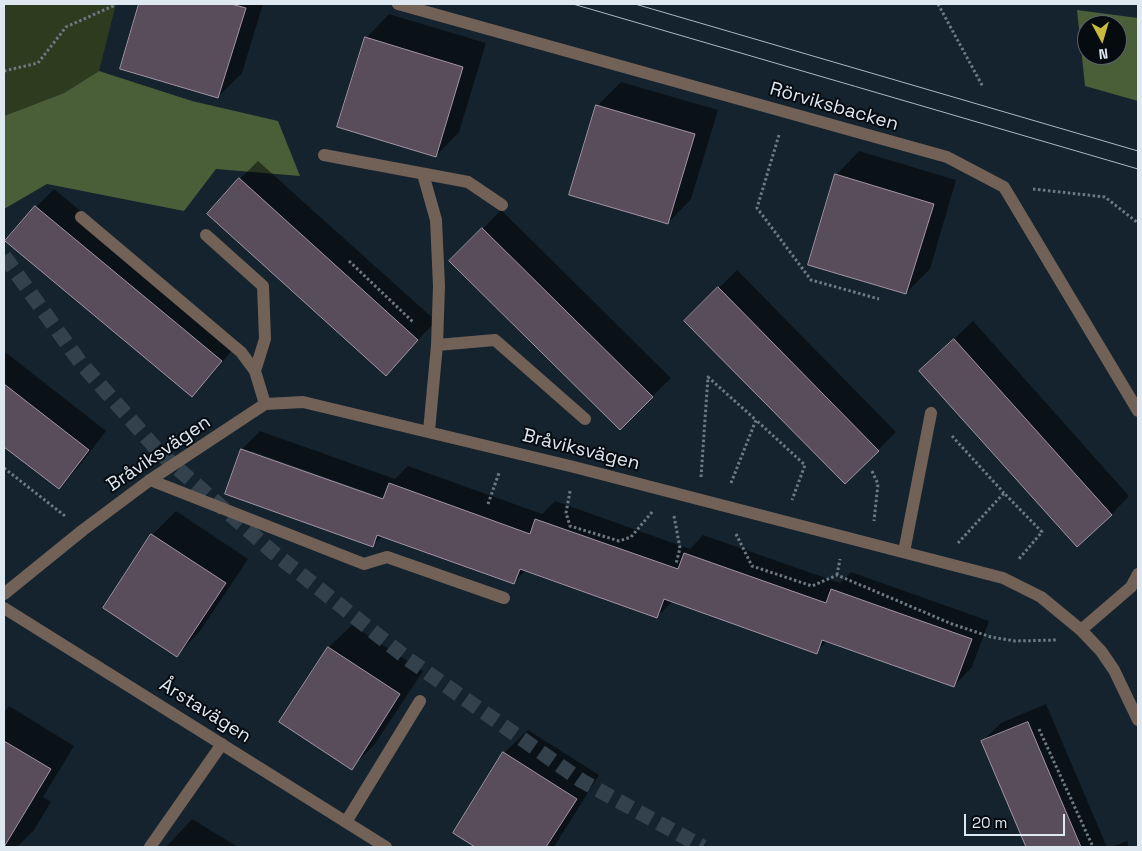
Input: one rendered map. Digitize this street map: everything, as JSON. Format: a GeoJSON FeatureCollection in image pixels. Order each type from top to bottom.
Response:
{"type":"FeatureCollection","features":[{"type":"Feature","properties":{"kind":"street","name":"Rörviksbacken"},"geometry":{"type":"LineString","coordinates":[[398,4],[947,158],[1004,187],[1138,411]]}},
{"type":"Feature","properties":{"kind":"street"},"geometry":{"type":"LineString","coordinates":[[324,155],[468,182],[502,205]]}},
{"type":"Feature","properties":{"kind":"street"},"geometry":{"type":"LineString","coordinates":[[423,174],[436,220],[439,286],[437,345],[429,431]]}},
{"type":"Feature","properties":{"kind":"street"},"geometry":{"type":"LineString","coordinates":[[81,217],[241,352],[255,370],[265,404]]}},
{"type":"Feature","properties":{"kind":"street"},"geometry":{"type":"LineString","coordinates":[[206,235],[263,286],[265,339],[255,370]]}},
{"type":"Feature","properties":{"kind":"street"},"geometry":{"type":"LineString","coordinates":[[437,345],[496,340],[584,419]]}},
{"type":"Feature","properties":{"kind":"street","name":"Bråviksvägen"},"geometry":{"type":"LineString","coordinates":[[4,594],[83,530],[150,480],[265,404],[303,402],[429,431],[722,506],[785,520],[1003,578],[1041,597],[1081,630],[1101,651],[1114,670],[1138,720]]}},
{"type":"Feature","properties":{"kind":"street"},"geometry":{"type":"LineString","coordinates":[[904,552],[931,413]]}},
{"type":"Feature","properties":{"kind":"street"},"geometry":{"type":"LineString","coordinates":[[150,480],[364,564],[387,557],[504,598]]}},
{"type":"Feature","properties":{"kind":"street"},"geometry":{"type":"LineString","coordinates":[[1081,630],[1131,587],[1138,574]]}},
{"type":"Feature","properties":{"kind":"street","name":"Årstavägen"},"geometry":{"type":"LineString","coordinates":[[4,608],[386,847]]}},
{"type":"Feature","properties":{"kind":"street"},"geometry":{"type":"LineString","coordinates":[[346,822],[420,701]]}},
{"type":"Feature","properties":{"kind":"street"},"geometry":{"type":"LineString","coordinates":[[150,847],[222,744]]}},
{"type":"Feature","properties":{"kind":"path"},"geometry":{"type":"LineString","coordinates":[[4,70],[38,63],[66,27],[114,4]]}},
{"type":"Feature","properties":{"kind":"path"},"geometry":{"type":"LineString","coordinates":[[938,4],[984,86]]}},
{"type":"Feature","properties":{"kind":"path"},"geometry":{"type":"LineString","coordinates":[[785,112],[757,208],[811,280],[879,299]]}},
{"type":"Feature","properties":{"kind":"path"},"geometry":{"type":"LineString","coordinates":[[1032,189],[1105,197],[1138,223]]}},
{"type":"Feature","properties":{"kind":"path"},"geometry":{"type":"LineString","coordinates":[[349,261],[437,345]]}},
{"type":"Feature","properties":{"kind":"path"},"geometry":{"type":"LineString","coordinates":[[699,500],[708,377],[805,465],[785,520]]}},
{"type":"Feature","properties":{"kind":"path"},"geometry":{"type":"LineString","coordinates":[[931,413],[1042,532],[1003,578]]}},
{"type":"Feature","properties":{"kind":"path"},"geometry":{"type":"LineString","coordinates":[[756,420],[722,506],[752,566],[812,586],[837,575],[952,624],[991,638],[1055,642],[1081,630]]}},
{"type":"Feature","properties":{"kind":"path"},"geometry":{"type":"LineString","coordinates":[[488,504],[507,451]]}},
{"type":"Feature","properties":{"kind":"path"},"geometry":{"type":"LineString","coordinates":[[574,467],[566,513],[570,526],[619,541],[631,537],[669,491]]}},
{"type":"Feature","properties":{"kind":"path"},"geometry":{"type":"LineString","coordinates":[[4,468],[83,530]]}},
{"type":"Feature","properties":{"kind":"path"},"geometry":{"type":"LineString","coordinates":[[872,471],[878,484],[872,544]]}},
{"type":"Feature","properties":{"kind":"path"},"geometry":{"type":"LineString","coordinates":[[669,491],[680,548],[676,564]]}},
{"type":"Feature","properties":{"kind":"path"},"geometry":{"type":"LineString","coordinates":[[940,562],[1004,493]]}},
{"type":"Feature","properties":{"kind":"path"},"geometry":{"type":"LineString","coordinates":[[837,575],[841,556]]}},
{"type":"Feature","properties":{"kind":"path"},"geometry":{"type":"LineString","coordinates":[[1039,729],[1093,847]]}},
{"type":"Feature","properties":{"kind":"green space"},"geometry":{"type":"Polygon","coordinates":[[[4,4],[116,4],[99,71],[64,93],[4,116],[4,4]]]}},
{"type":"Feature","properties":{"kind":"green space"},"geometry":{"type":"Polygon","coordinates":[[[1077,10],[1115,15],[1078,15],[1077,10]]]}},
{"type":"Feature","properties":{"kind":"green space"},"geometry":{"type":"Polygon","coordinates":[[[1127,17],[1138,18],[1138,101],[1085,86],[1083,65],[1127,65],[1127,17]]]}},
{"type":"Feature","properties":{"kind":"green space"},"geometry":{"type":"Polygon","coordinates":[[[99,71],[192,101],[278,121],[300,176],[216,169],[184,211],[47,184],[4,209],[4,116],[64,93],[99,71]]]}},
{"type":"Feature","properties":{"kind":"building"},"geometry":{"type":"Polygon","coordinates":[[[139,4],[231,4],[246,8],[218,98],[120,69],[139,4]]]}},
{"type":"Feature","properties":{"kind":"building"},"geometry":{"type":"Polygon","coordinates":[[[365,37],[463,67],[436,157],[337,127],[365,37]]]}},
{"type":"Feature","properties":{"kind":"building"},"geometry":{"type":"Polygon","coordinates":[[[596,105],[695,134],[668,224],[569,195],[596,105]]]}},
{"type":"Feature","properties":{"kind":"building"},"geometry":{"type":"Polygon","coordinates":[[[835,174],[934,204],[906,294],[808,265],[835,174]]]}},
{"type":"Feature","properties":{"kind":"building"},"geometry":{"type":"Polygon","coordinates":[[[239,178],[418,340],[386,376],[207,214],[239,178]]]}},
{"type":"Feature","properties":{"kind":"building"},"geometry":{"type":"Polygon","coordinates":[[[35,206],[222,361],[192,397],[5,241],[35,206]]]}},
{"type":"Feature","properties":{"kind":"building"},"geometry":{"type":"Polygon","coordinates":[[[482,228],[653,397],[620,430],[449,261],[482,228]]]}},
{"type":"Feature","properties":{"kind":"building"},"geometry":{"type":"Polygon","coordinates":[[[718,287],[879,451],[845,484],[684,321],[718,287]]]}},
{"type":"Feature","properties":{"kind":"building"},"geometry":{"type":"Polygon","coordinates":[[[954,339],[1112,515],[1077,547],[919,371],[954,339]]]}},
{"type":"Feature","properties":{"kind":"building"},"geometry":{"type":"Polygon","coordinates":[[[4,384],[89,450],[59,489],[4,447],[4,384]]]}},
{"type":"Feature","properties":{"kind":"building"},"geometry":{"type":"Polygon","coordinates":[[[241,449],[383,499],[389,483],[530,534],[535,519],[678,569],[684,553],[826,603],[831,589],[972,639],[954,687],[822,640],[817,654],[664,599],[657,618],[520,569],[514,584],[377,535],[373,547],[225,494],[241,449]]]}},
{"type":"Feature","properties":{"kind":"building"},"geometry":{"type":"Polygon","coordinates":[[[151,534],[226,583],[177,657],[103,608],[151,534]]]}},
{"type":"Feature","properties":{"kind":"building"},"geometry":{"type":"Polygon","coordinates":[[[328,647],[400,694],[352,770],[279,722],[328,647]]]}},
{"type":"Feature","properties":{"kind":"building"},"geometry":{"type":"Polygon","coordinates":[[[1028,722],[1081,847],[1026,847],[981,741],[1028,722]]]}},
{"type":"Feature","properties":{"kind":"building"},"geometry":{"type":"Polygon","coordinates":[[[4,741],[51,769],[4,847],[4,741]]]}},
{"type":"Feature","properties":{"kind":"building"},"geometry":{"type":"Polygon","coordinates":[[[503,752],[577,799],[546,847],[475,847],[453,833],[503,752]]]}},
{"type":"Feature","properties":{"kind":"tunnel"},"geometry":{"type":"LineString","coordinates":[[4,256],[80,362],[159,452],[274,553],[408,659],[582,781],[703,847]]}},
{"type":"Feature","properties":{"kind":"tram line"},"geometry":{"type":"LineString","coordinates":[[573,4],[1138,169]]}},
{"type":"Feature","properties":{"kind":"tram line"},"geometry":{"type":"LineString","coordinates":[[635,4],[1138,151]]}}]}
